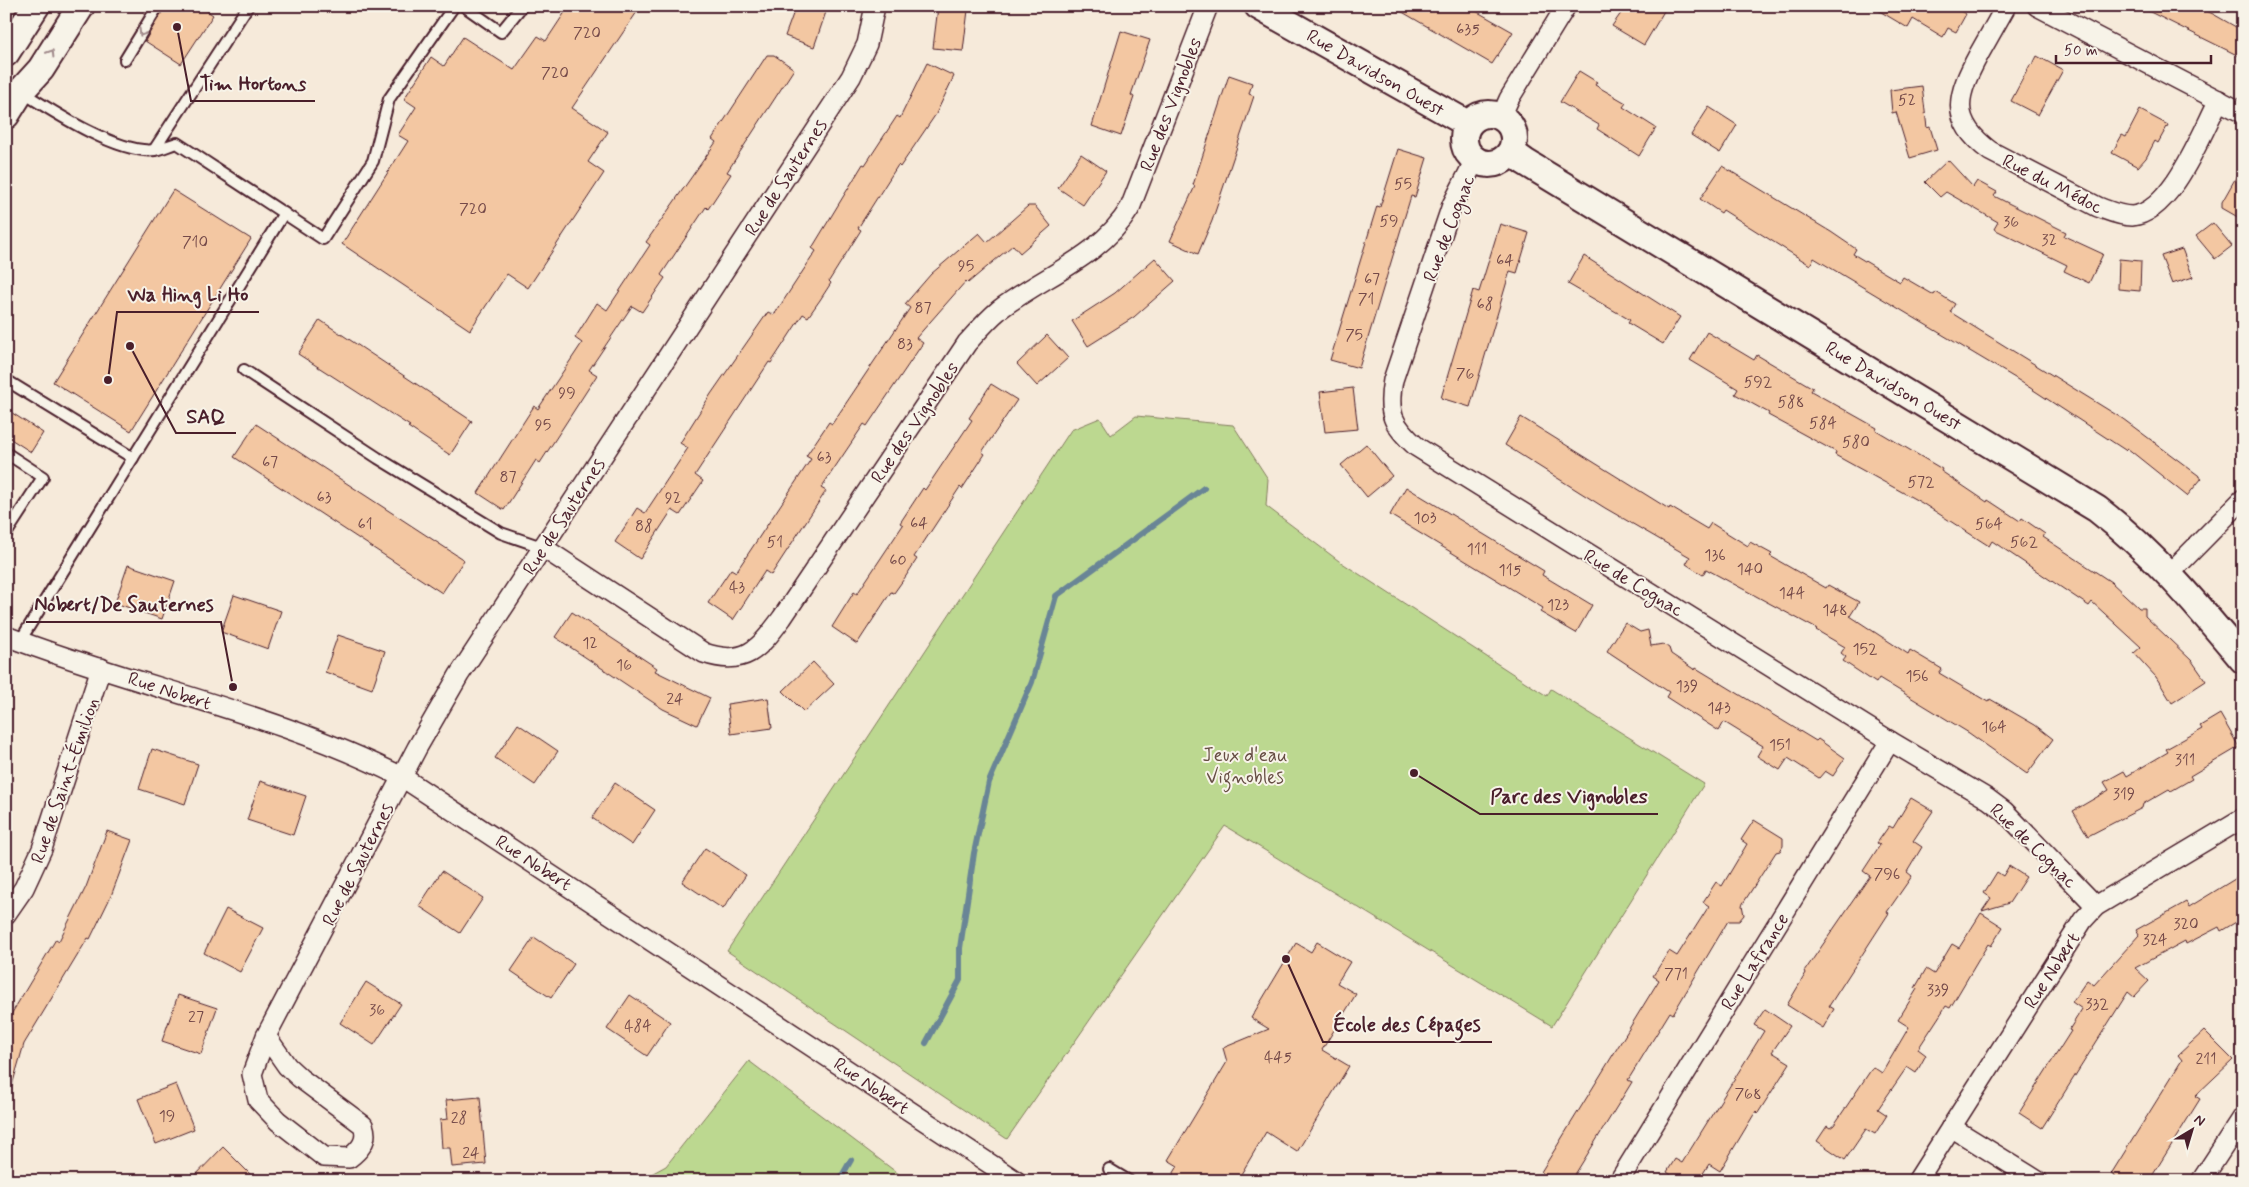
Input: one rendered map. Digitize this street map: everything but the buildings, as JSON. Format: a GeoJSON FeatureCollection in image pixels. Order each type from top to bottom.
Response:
{"type":"FeatureCollection","features":[{"type":"Feature","properties":{"kind":"street"},"geometry":{"type":"LineString","coordinates":[[6,53],[36,6]]}},
{"type":"Feature","properties":{"kind":"street"},"geometry":{"type":"LineString","coordinates":[[14,88],[41,69],[81,6]]}},
{"type":"Feature","properties":{"kind":"street","name":"Rue de Sauternes"},"geometry":{"type":"LineString","coordinates":[[266,1036],[287,1066],[300,1078],[364,1126],[366,1134],[364,1141],[348,1158],[324,1157],[278,1121],[258,1100],[252,1074],[266,1036],[402,777],[459,676],[850,77],[867,44],[875,6]]}},
{"type":"Feature","properties":{"kind":"street","name":"Rue des Vignobles"},"geometry":{"type":"LineString","coordinates":[[542,548],[704,653],[718,658],[733,659],[744,656],[758,648],[782,618],[967,343],[983,325],[1012,302],[1088,253],[1107,239],[1120,225],[1130,208],[1208,6]]}},
{"type":"Feature","properties":{"kind":"street","name":"Rue Davidson Ouest"},"geometry":{"type":"LineString","coordinates":[[1258,6],[1468,124]]}},
{"type":"Feature","properties":{"kind":"street"},"geometry":{"type":"LineString","coordinates":[[1501,117],[1509,99],[1566,6]]}},
{"type":"Feature","properties":{"kind":"street","name":"Rue du Médoc"},"geometry":{"type":"LineString","coordinates":[[2006,6],[1967,76],[1961,92],[1960,108],[1964,125],[1976,140],[1990,151],[2098,207],[2117,214],[2132,216],[2148,211],[2162,202],[2174,187],[2219,100]]}},
{"type":"Feature","properties":{"kind":"street"},"geometry":{"type":"LineString","coordinates":[[2038,6],[2243,112]]}},
{"type":"Feature","properties":{"kind":"street"},"geometry":{"type":"LineString","coordinates":[[6,68],[14,88],[6,115]]}},
{"type":"Feature","properties":{"kind":"street"},"geometry":{"type":"LineString","coordinates":[[1490,114],[1501,117],[1509,123],[1514,132],[1511,152],[1495,164],[1485,164],[1475,160],[1465,148],[1465,131],[1468,124],[1478,116],[1490,114]]}},
{"type":"Feature","properties":{"kind":"street","name":"Rue Davidson Ouest"},"geometry":{"type":"LineString","coordinates":[[1511,152],[2065,487],[2123,529],[2170,573],[2243,660]]}},
{"type":"Feature","properties":{"kind":"street","name":"Rue de Cognac"},"geometry":{"type":"LineString","coordinates":[[1475,160],[1452,205],[1393,380],[1389,401],[1392,417],[1403,434],[1417,447],[2004,810],[2096,906]]}},
{"type":"Feature","properties":{"kind":"street"},"geometry":{"type":"LineString","coordinates":[[2170,573],[2243,499]]}},
{"type":"Feature","properties":{"kind":"street","name":"Rue Nobert"},"geometry":{"type":"LineString","coordinates":[[13,638],[273,722],[362,756],[402,777],[1016,1181]]}},
{"type":"Feature","properties":{"kind":"street","name":"Rue de Saint-Émilion"},"geometry":{"type":"LineString","coordinates":[[6,914],[28,881],[42,849],[102,668]]}},
{"type":"Feature","properties":{"kind":"street","name":"Rue Lafrance"},"geometry":{"type":"LineString","coordinates":[[1619,1181],[1890,741]]}},
{"type":"Feature","properties":{"kind":"street","name":"Rue Nobert"},"geometry":{"type":"LineString","coordinates":[[1917,1181],[2083,920],[2096,906],[2243,818]]}},
{"type":"Feature","properties":{"kind":"street"},"geometry":{"type":"LineString","coordinates":[[2201,1181],[2243,1117]]}},
{"type":"Feature","properties":{"kind":"street"},"geometry":{"type":"LineString","coordinates":[[1951,1127],[2038,1181]]}},
{"type":"Feature","properties":{"kind":"lane"},"geometry":{"type":"LineString","coordinates":[[125,60],[158,6]]}},
{"type":"Feature","properties":{"kind":"lane"},"geometry":{"type":"LineString","coordinates":[[154,150],[248,6]]}},
{"type":"Feature","properties":{"kind":"lane"},"geometry":{"type":"LineString","coordinates":[[14,88],[100,137],[128,146],[154,150],[177,143],[323,240],[373,161],[390,99],[454,6]]}},
{"type":"Feature","properties":{"kind":"lane"},"geometry":{"type":"LineString","coordinates":[[464,6],[502,32],[522,6]]}},
{"type":"Feature","properties":{"kind":"lane"},"geometry":{"type":"LineString","coordinates":[[13,638],[133,458],[284,213]]}},
{"type":"Feature","properties":{"kind":"lane"},"geometry":{"type":"LineString","coordinates":[[244,370],[378,458],[501,533],[542,548]]}},
{"type":"Feature","properties":{"kind":"lane"},"geometry":{"type":"LineString","coordinates":[[6,380],[133,458]]}},
{"type":"Feature","properties":{"kind":"lane"},"geometry":{"type":"LineString","coordinates":[[6,453],[43,477],[6,534]]}},
{"type":"Feature","properties":{"kind":"lane"},"geometry":{"type":"LineString","coordinates":[[1109,1169],[1129,1181]]}},
{"type":"Feature","properties":{"kind":"green space","name":"Jeux d'eau Vignobles"},"geometry":{"type":"Polygon","coordinates":[[[1136,416],[1233,425],[1268,479],[1266,506],[1339,561],[1547,696],[1551,689],[1704,784],[1552,1026],[1225,826],[1007,1139],[727,951],[1071,430],[1100,418],[1111,435],[1136,416]]]}},
{"type":"Feature","properties":{"kind":"green space"},"geometry":{"type":"Polygon","coordinates":[[[749,1061],[908,1181],[612,1181],[642,1179],[666,1166],[749,1061]]]}},
{"type":"Feature","properties":{"kind":"waterway"},"geometry":{"type":"LineString","coordinates":[[926,1043],[960,980],[960,948],[974,853],[989,782],[1032,682],[1056,596],[1204,488]]}},
{"type":"Feature","properties":{"kind":"waterway"},"geometry":{"type":"LineString","coordinates":[[839,1181],[851,1160]]}},
{"type":"Feature","properties":{"kind":"place","name":"Tim Hortons"},"geometry":{"type":"Point","coordinates":[177,27]}},
{"type":"Feature","properties":{"kind":"place","name":"SAQ"},"geometry":{"type":"Point","coordinates":[130,346]}},
{"type":"Feature","properties":{"kind":"place","name":"Wa Hing Li Ho"},"geometry":{"type":"Point","coordinates":[108,380]}},
{"type":"Feature","properties":{"kind":"place","name":"Nobert/De Sauternes"},"geometry":{"type":"Point","coordinates":[233,687]}},
{"type":"Feature","properties":{"kind":"place","name":"Parc des Vignobles"},"geometry":{"type":"Point","coordinates":[1414,773]}},
{"type":"Feature","properties":{"kind":"place","name":"École des Cépages"},"geometry":{"type":"Point","coordinates":[1286,959]}}]}
